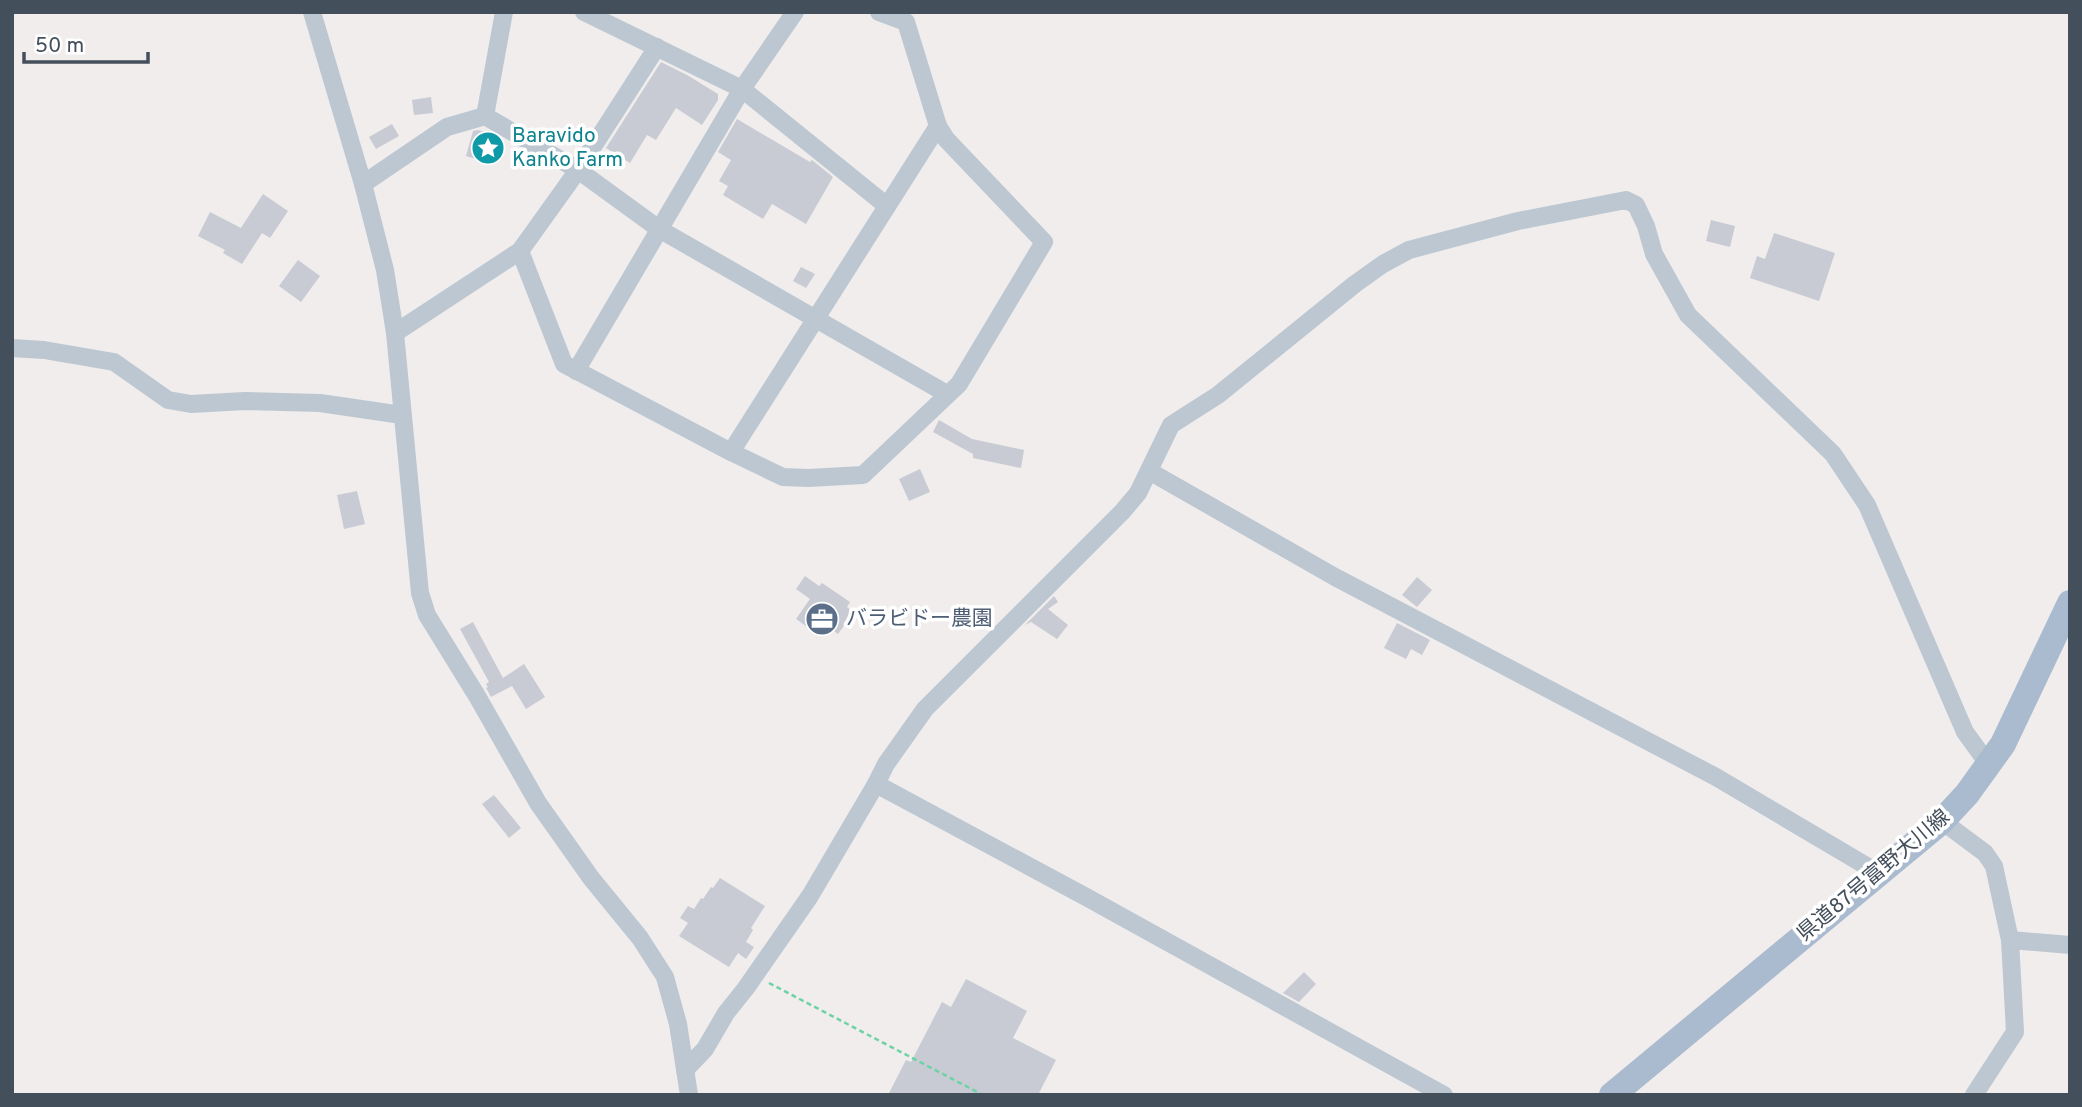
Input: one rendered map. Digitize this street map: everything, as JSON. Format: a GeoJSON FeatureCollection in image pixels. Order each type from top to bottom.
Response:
{"type":"FeatureCollection","features":[{"type":"Feature","properties":{"kind":"main road","name":"県道87号富野大川線"},"geometry":{"type":"LineString","coordinates":[[1612,1095],[1942,821],[1967,794],[2003,744],[2070,603]]}},
{"type":"Feature","properties":{"kind":"street"},"geometry":{"type":"LineString","coordinates":[[312,12],[363,184],[384,270],[395,333],[420,593],[427,615],[538,803],[591,878],[640,938],[664,977],[678,1024],[689,1095]]}},
{"type":"Feature","properties":{"kind":"street"},"geometry":{"type":"LineString","coordinates":[[485,116],[504,12]]}},
{"type":"Feature","properties":{"kind":"street"},"geometry":{"type":"LineString","coordinates":[[584,12],[742,89],[887,206]]}},
{"type":"Feature","properties":{"kind":"street"},"geometry":{"type":"LineString","coordinates":[[576,371],[742,89],[796,12]]}},
{"type":"Feature","properties":{"kind":"street"},"geometry":{"type":"LineString","coordinates":[[520,251],[564,364],[783,477],[863,475],[959,384],[1044,242],[946,139],[938,125],[906,22],[879,12]]}},
{"type":"Feature","properties":{"kind":"street"},"geometry":{"type":"LineString","coordinates":[[395,333],[520,251],[578,170],[657,47]]}},
{"type":"Feature","properties":{"kind":"street"},"geometry":{"type":"LineString","coordinates":[[363,184],[447,127],[485,116],[578,170],[659,229],[947,394]]}},
{"type":"Feature","properties":{"kind":"street"},"geometry":{"type":"LineString","coordinates":[[731,452],[938,125]]}},
{"type":"Feature","properties":{"kind":"street"},"geometry":{"type":"LineString","coordinates":[[685,1070],[705,1049],[726,1013],[810,896],[886,764],[925,709],[1122,512],[1138,493],[1171,425],[1218,395],[1383,264],[1409,250],[1518,220],[1626,200],[1636,205],[1646,226],[1654,254],[1688,315],[1833,454],[1867,505],[1965,732],[1989,765]]}},
{"type":"Feature","properties":{"kind":"street"},"geometry":{"type":"LineString","coordinates":[[12,348],[44,350],[114,362],[168,400],[191,404],[245,401],[320,403],[402,415]]}},
{"type":"Feature","properties":{"kind":"street"},"geometry":{"type":"LineString","coordinates":[[1149,471],[1335,577],[1716,776],[1880,874]]}},
{"type":"Feature","properties":{"kind":"street"},"geometry":{"type":"LineString","coordinates":[[876,784],[1444,1095]]}},
{"type":"Feature","properties":{"kind":"street"},"geometry":{"type":"LineString","coordinates":[[1942,821],[1985,853],[1994,866],[2010,940],[2015,1032],[1974,1095]]}},
{"type":"Feature","properties":{"kind":"street"},"geometry":{"type":"LineString","coordinates":[[2010,940],[2070,945]]}},
{"type":"Feature","properties":{"kind":"path"},"geometry":{"type":"LineString","coordinates":[[754,975],[983,1095]]}},
{"type":"Feature","properties":{"kind":"building"},"geometry":{"type":"Polygon","coordinates":[[[661,62],[718,94],[718,100],[702,125],[676,108],[656,140],[647,135],[630,163],[606,148],[661,62]]]}},
{"type":"Feature","properties":{"kind":"building"},"geometry":{"type":"Polygon","coordinates":[[[431,97],[433,113],[414,115],[412,100],[431,97]]]}},
{"type":"Feature","properties":{"kind":"building"},"geometry":{"type":"Polygon","coordinates":[[[737,119],[810,162],[812,160],[833,177],[806,224],[772,204],[763,219],[723,195],[728,186],[719,181],[731,160],[718,152],[737,119]]]}},
{"type":"Feature","properties":{"kind":"building"},"geometry":{"type":"Polygon","coordinates":[[[392,124],[399,136],[376,149],[369,137],[392,124]]]}},
{"type":"Feature","properties":{"kind":"building"},"geometry":{"type":"Polygon","coordinates":[[[473,131],[493,134],[485,162],[466,156],[473,131]]]}},
{"type":"Feature","properties":{"kind":"building"},"geometry":{"type":"Polygon","coordinates":[[[263,194],[288,211],[270,238],[262,233],[242,264],[223,253],[225,250],[198,236],[210,212],[241,228],[263,194]]]}},
{"type":"Feature","properties":{"kind":"building"},"geometry":{"type":"Polygon","coordinates":[[[1711,220],[1735,226],[1730,247],[1706,241],[1711,220]]]}},
{"type":"Feature","properties":{"kind":"building"},"geometry":{"type":"Polygon","coordinates":[[[1774,233],[1835,253],[1819,301],[1750,278],[1757,256],[1765,259],[1774,233]]]}},
{"type":"Feature","properties":{"kind":"building"},"geometry":{"type":"Polygon","coordinates":[[[298,260],[320,276],[301,302],[279,286],[298,260]]]}},
{"type":"Feature","properties":{"kind":"building"},"geometry":{"type":"Polygon","coordinates":[[[801,267],[815,274],[806,288],[793,281],[801,267]]]}},
{"type":"Feature","properties":{"kind":"building"},"geometry":{"type":"Polygon","coordinates":[[[939,420],[972,439],[1024,450],[1021,468],[973,458],[973,454],[933,432],[939,420]]]}},
{"type":"Feature","properties":{"kind":"building"},"geometry":{"type":"Polygon","coordinates":[[[920,469],[930,492],[909,501],[899,479],[920,469]]]}},
{"type":"Feature","properties":{"kind":"building"},"geometry":{"type":"Polygon","coordinates":[[[357,491],[365,524],[344,529],[337,495],[357,491]]]}},
{"type":"Feature","properties":{"kind":"building"},"geometry":{"type":"Polygon","coordinates":[[[805,576],[819,586],[822,583],[850,602],[847,607],[854,612],[838,634],[827,626],[820,636],[796,619],[810,599],[796,589],[805,576]]]}},
{"type":"Feature","properties":{"kind":"building"},"geometry":{"type":"Polygon","coordinates":[[[1417,577],[1432,590],[1417,607],[1402,595],[1417,577]]]}},
{"type":"Feature","properties":{"kind":"building"},"geometry":{"type":"Polygon","coordinates":[[[1054,596],[1058,602],[1048,609],[1068,625],[1057,639],[1031,622],[1025,625],[1054,596]]]}},
{"type":"Feature","properties":{"kind":"building"},"geometry":{"type":"Polygon","coordinates":[[[473,622],[503,678],[524,664],[545,697],[526,709],[512,686],[491,697],[486,688],[489,682],[460,629],[473,622]]]}},
{"type":"Feature","properties":{"kind":"building"},"geometry":{"type":"Polygon","coordinates":[[[1397,623],[1430,640],[1422,655],[1411,649],[1406,659],[1384,648],[1397,623]]]}},
{"type":"Feature","properties":{"kind":"building"},"geometry":{"type":"Polygon","coordinates":[[[494,795],[521,828],[509,838],[482,804],[494,795]]]}},
{"type":"Feature","properties":{"kind":"building"},"geometry":{"type":"Polygon","coordinates":[[[720,878],[765,906],[751,928],[753,930],[746,942],[754,947],[746,959],[738,953],[729,967],[679,936],[688,923],[680,918],[688,906],[694,909],[720,878]]]}},
{"type":"Feature","properties":{"kind":"building"},"geometry":{"type":"Polygon","coordinates":[[[1304,972],[1316,984],[1299,1002],[1283,993],[1304,972]]]}},
{"type":"Feature","properties":{"kind":"building"},"geometry":{"type":"Polygon","coordinates":[[[966,979],[1027,1011],[1013,1038],[1056,1060],[1038,1095],[888,1095],[906,1060],[911,1062],[942,1002],[951,1007],[966,979]]]}},
{"type":"Feature","properties":{"kind":"place","name":"Baravido Kanko Farm"},"geometry":{"type":"Point","coordinates":[488,148]}},
{"type":"Feature","properties":{"kind":"place","name":"バラビドー農園"},"geometry":{"type":"Point","coordinates":[822,619]}}]}
